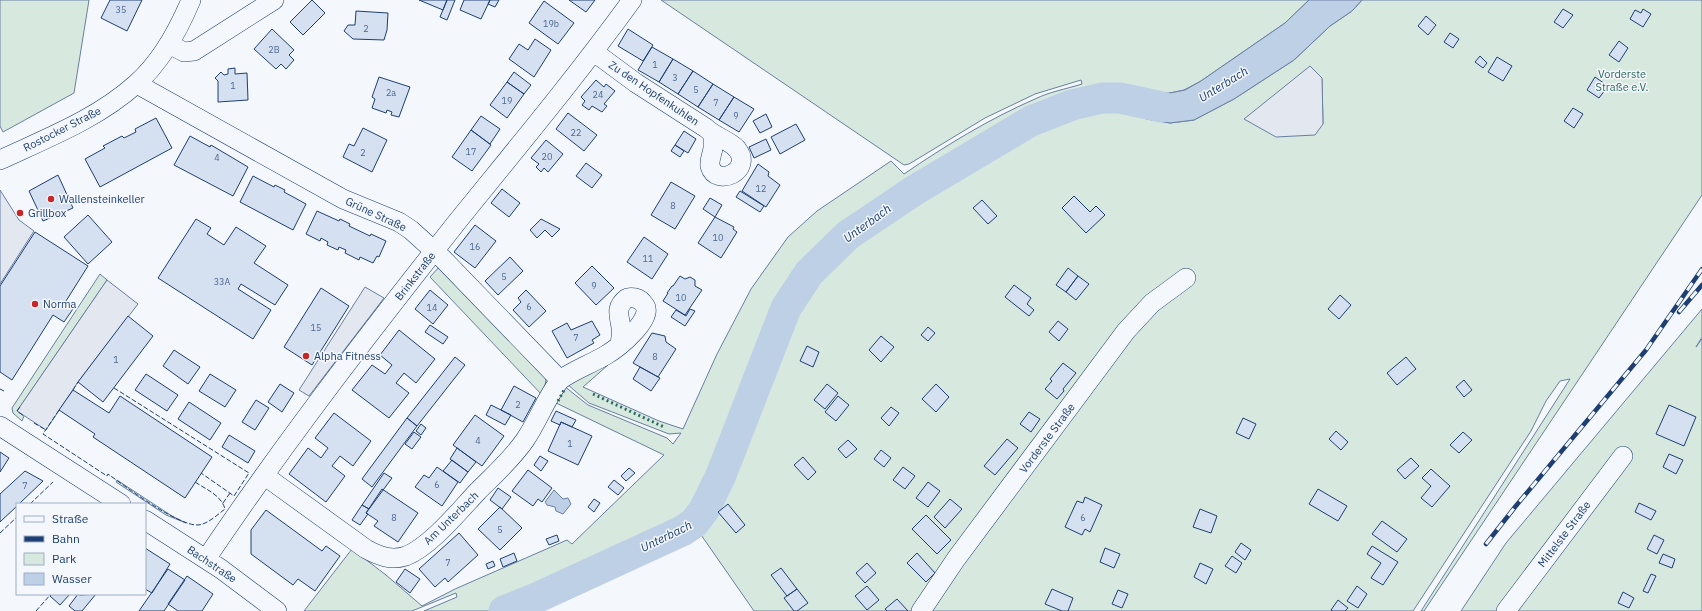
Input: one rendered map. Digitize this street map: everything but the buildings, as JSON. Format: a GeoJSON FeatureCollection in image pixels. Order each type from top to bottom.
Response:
{"type":"FeatureCollection","features":[{"type":"Feature","properties":{"kind":"street","name":"Rostocker Straße"},"geometry":{"type":"LineString","coordinates":[[0,160],[81,122],[137,84],[169,44],[191,0]]}},
{"type":"Feature","properties":{"kind":"street"},"geometry":{"type":"LineString","coordinates":[[169,44],[184,52],[194,51],[274,0]]}},
{"type":"Feature","properties":{"kind":"street","name":"Brinkstraße"},"geometry":{"type":"LineString","coordinates":[[206,559],[327,390],[435,251],[594,52],[632,0]]}},
{"type":"Feature","properties":{"kind":"street","name":"Zu den Hopfenkuhlen"},"geometry":{"type":"LineString","coordinates":[[594,52],[636,83],[706,128],[713,135]]}},
{"type":"Feature","properties":{"kind":"street","name":"Grüne Straße"},"geometry":{"type":"LineString","coordinates":[[137,84],[343,199],[399,222],[411,230],[435,251],[560,380]]}},
{"type":"Feature","properties":{"kind":"street","name":"Vorderste Straße"},"geometry":{"type":"LineString","coordinates":[[921,611],[956,559],[1126,331],[1152,303],[1186,278]]}},
{"type":"Feature","properties":{"kind":"street"},"geometry":{"type":"LineString","coordinates":[[560,380],[607,355],[620,344]]}},
{"type":"Feature","properties":{"kind":"street","name":"Am Unterbach"},"geometry":{"type":"LineString","coordinates":[[265,476],[366,549],[387,558],[406,556],[417,550],[434,536],[513,455],[533,428],[551,392],[560,380]]}},
{"type":"Feature","properties":{"kind":"street"},"geometry":{"type":"LineString","coordinates":[[0,426],[119,503]]}},
{"type":"Feature","properties":{"kind":"street","name":"Mittelste Straße"},"geometry":{"type":"LineString","coordinates":[[1506,611],[1623,456]]}},
{"type":"Feature","properties":{"kind":"street","name":"Bachstraße"},"geometry":{"type":"LineString","coordinates":[[146,521],[237,580],[277,611]]}},
{"type":"Feature","properties":{"kind":"green space"},"geometry":{"type":"Polygon","coordinates":[[[0,0],[89,0],[74,93],[3,132],[0,126],[0,0]]]}},
{"type":"Feature","properties":{"kind":"green space","name":"Vorderste Straße e.V."},"geometry":{"type":"Polygon","coordinates":[[[661,0],[1309,0],[1285,23],[1201,81],[1184,90],[1170,93],[1131,110],[1147,119],[1170,123],[1194,120],[1234,99],[1294,60],[1330,26],[1352,11],[1362,0],[1702,0],[1702,195],[1424,611],[1421,611],[1570,379],[1560,381],[1546,401],[1531,431],[1413,611],[754,611],[699,532],[537,611],[424,611],[457,597],[456,593],[412,611],[304,611],[352,549],[386,575],[422,606],[455,589],[567,540],[572,544],[664,455],[554,402],[564,386],[588,405],[667,438],[673,444],[681,433],[669,434],[589,403],[567,384],[608,365],[583,387],[659,421],[683,429],[717,354],[751,289],[788,237],[817,211],[891,161],[904,174],[951,143],[984,124],[1052,92],[1082,84],[1081,80],[1035,94],[985,118],[909,164],[904,165],[661,0]],[[1310,67],[1245,119],[1323,124],[1322,79],[1310,67]]]}},
{"type":"Feature","properties":{"kind":"green space"},"geometry":{"type":"Polygon","coordinates":[[[439,267],[544,373],[546,380],[543,396],[430,277],[439,267]]]}},
{"type":"Feature","properties":{"kind":"green space"},"geometry":{"type":"Polygon","coordinates":[[[100,274],[107,280],[17,411],[24,416],[22,421],[13,413],[12,408],[100,274]]]}},
{"type":"Feature","properties":{"kind":"green space"},"geometry":{"type":"Polygon","coordinates":[[[1702,309],[1702,337],[1696,347],[1702,339],[1702,611],[1461,611],[1506,543],[1702,309]]]}},
{"type":"Feature","properties":{"kind":"green space"},"geometry":{"type":"Polygon","coordinates":[[[117,480],[172,516],[186,523],[166,515],[116,482],[117,480]]]}},
{"type":"Feature","properties":{"kind":"shaded area"},"geometry":{"type":"Polygon","coordinates":[[[1310,66],[1322,78],[1323,124],[1315,135],[1276,137],[1244,119],[1310,66]]]}},
{"type":"Feature","properties":{"kind":"shaded area"},"geometry":{"type":"Polygon","coordinates":[[[0,190],[19,220],[34,231],[0,284],[0,190]]]}},
{"type":"Feature","properties":{"kind":"shaded area"},"geometry":{"type":"Polygon","coordinates":[[[107,280],[138,304],[78,382],[46,430],[17,411],[107,280]]]}},
{"type":"Feature","properties":{"kind":"shaded area"},"geometry":{"type":"Polygon","coordinates":[[[365,287],[384,298],[309,396],[299,390],[365,287]]]}},
{"type":"Feature","properties":{"kind":"water"},"geometry":{"type":"Polygon","coordinates":[[[1309,0],[1362,0],[1352,11],[1330,26],[1294,60],[1234,99],[1194,120],[1170,123],[1147,119],[1131,110],[1120,98],[1134,93],[1170,93],[1185,90],[1201,81],[1285,23],[1309,0]]]}},
{"type":"Feature","properties":{"kind":"water"},"geometry":{"type":"Polygon","coordinates":[[[554,490],[563,499],[568,498],[571,504],[563,514],[556,511],[555,507],[547,505],[545,502],[554,490]]]}},
{"type":"Feature","properties":{"kind":"waterway","name":"Unterbach"},"geometry":{"type":"LineString","coordinates":[[504,611],[534,599],[682,531],[694,523],[704,510],[721,475],[786,308],[809,273],[848,235],[915,190],[1031,121],[1072,105],[1102,98],[1120,98],[1162,107]]}},
{"type":"Feature","properties":{"kind":"railway"},"geometry":{"type":"LineString","coordinates":[[1486,544],[1646,350],[1702,269]]}},
{"type":"Feature","properties":{"kind":"railway"},"geometry":{"type":"LineString","coordinates":[[1679,312],[1702,285]]}},
{"type":"Feature","properties":{"kind":"hedge"},"geometry":{"type":"LineString","coordinates":[[558,401],[564,390]]}},
{"type":"Feature","properties":{"kind":"hedge"},"geometry":{"type":"LineString","coordinates":[[593,394],[664,427]]}},
{"type":"Feature","properties":{"kind":"fence"},"geometry":{"type":"LineString","coordinates":[[73,390],[78,382]]}},
{"type":"Feature","properties":{"kind":"fence"},"geometry":{"type":"LineString","coordinates":[[114,388],[249,473],[234,496],[201,473]]}},
{"type":"Feature","properties":{"kind":"fence"},"geometry":{"type":"LineString","coordinates":[[0,389],[4,391]]}},
{"type":"Feature","properties":{"kind":"fence"},"geometry":{"type":"LineString","coordinates":[[20,407],[17,411],[24,416]]}},
{"type":"Feature","properties":{"kind":"fence"},"geometry":{"type":"LineString","coordinates":[[59,410],[43,434],[107,476],[108,474],[165,513],[189,524],[198,525],[209,521],[225,509],[217,496],[195,482]]}},
{"type":"Feature","properties":{"kind":"fence"},"geometry":{"type":"LineString","coordinates":[[34,423],[46,430]]}},
{"type":"Feature","properties":{"kind":"fence"},"geometry":{"type":"LineString","coordinates":[[31,503],[53,482]]}},
{"type":"Feature","properties":{"kind":"fence"},"geometry":{"type":"LineString","coordinates":[[223,503],[230,493]]}},
{"type":"Feature","properties":{"kind":"fence"},"geometry":{"type":"LineString","coordinates":[[0,533],[16,518]]}},
{"type":"Feature","properties":{"kind":"fence"},"geometry":{"type":"LineString","coordinates":[[36,611],[50,595]]}},
{"type":"Feature","properties":{"kind":"place","name":"Wallensteinkeller"},"geometry":{"type":"Point","coordinates":[51,199]}},
{"type":"Feature","properties":{"kind":"place","name":"Grillbox"},"geometry":{"type":"Point","coordinates":[20,213]}},
{"type":"Feature","properties":{"kind":"place","name":"Norma"},"geometry":{"type":"Point","coordinates":[35,304]}},
{"type":"Feature","properties":{"kind":"place","name":"Alpha Fitness"},"geometry":{"type":"Point","coordinates":[306,356]}}]}
